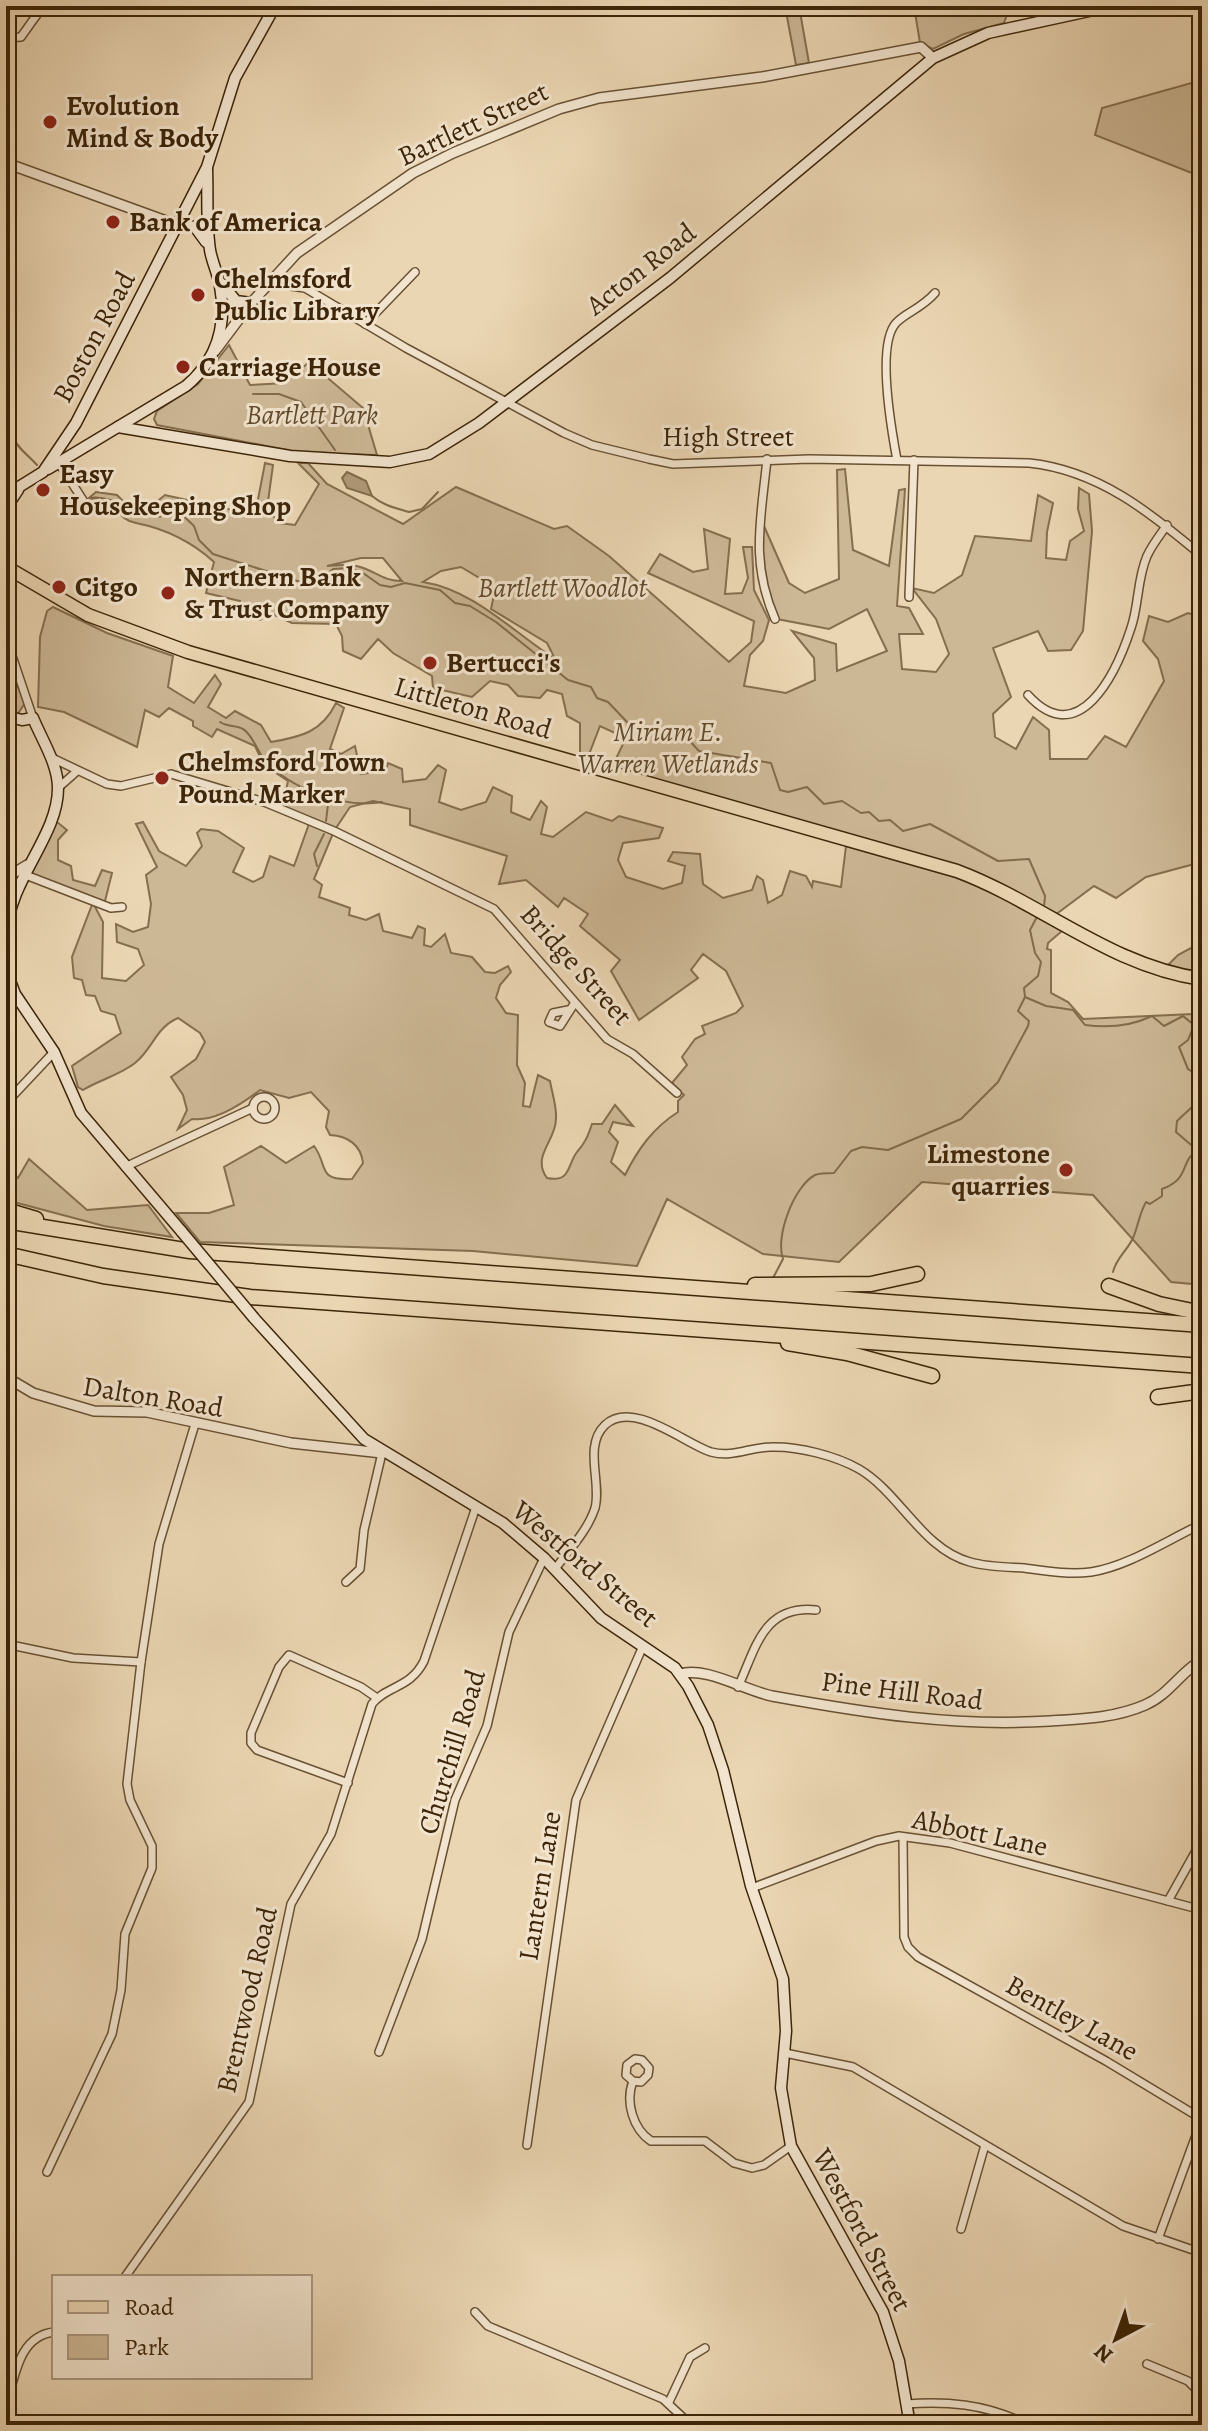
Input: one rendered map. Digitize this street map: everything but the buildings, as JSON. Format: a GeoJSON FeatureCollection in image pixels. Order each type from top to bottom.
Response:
{"type":"FeatureCollection","features":[{"type":"Feature","properties":{"kind":"highway"},"geometry":{"type":"LineString","coordinates":[[6,1210],[125,1243]]}},
{"type":"Feature","properties":{"kind":"highway"},"geometry":{"type":"LineString","coordinates":[[6,1221],[125,1243],[283,1259],[1202,1325]]}},
{"type":"Feature","properties":{"kind":"highway"},"geometry":{"type":"LineString","coordinates":[[6,1254],[103,1276]]}},
{"type":"Feature","properties":{"kind":"highway"},"geometry":{"type":"LineString","coordinates":[[6,1261],[250,1297],[1202,1366]]}},
{"type":"Feature","properties":{"kind":"highway"},"geometry":{"type":"LineString","coordinates":[[647,1283],[871,1284],[917,1274]]}},
{"type":"Feature","properties":{"kind":"highway"},"geometry":{"type":"LineString","coordinates":[[1109,1286],[1149,1301],[1202,1313]]}},
{"type":"Feature","properties":{"kind":"highway"},"geometry":{"type":"LineString","coordinates":[[713,1329],[847,1353],[932,1376]]}},
{"type":"Feature","properties":{"kind":"highway"},"geometry":{"type":"LineString","coordinates":[[1158,1397],[1202,1391]]}},
{"type":"Feature","properties":{"kind":"main road","name":"Boston Road"},"geometry":{"type":"LineString","coordinates":[[6,495],[43,472],[76,423],[207,167],[235,78],[275,6]]}},
{"type":"Feature","properties":{"kind":"main road","name":"Acton Road"},"geometry":{"type":"LineString","coordinates":[[118,427],[290,456],[390,462],[429,454],[507,402],[670,278],[933,58],[988,33],[1112,6]]}},
{"type":"Feature","properties":{"kind":"main road"},"geometry":{"type":"LineString","coordinates":[[207,167],[210,252]]}},
{"type":"Feature","properties":{"kind":"main road"},"geometry":{"type":"LineString","coordinates":[[177,225],[195,227],[203,235],[219,280],[222,320],[215,351]]}},
{"type":"Feature","properties":{"kind":"main road"},"geometry":{"type":"LineString","coordinates":[[169,245],[179,232],[195,227]]}},
{"type":"Feature","properties":{"kind":"main road"},"geometry":{"type":"LineString","coordinates":[[219,280],[236,301],[251,303]]}},
{"type":"Feature","properties":{"kind":"main road","name":"Bartlett Street"},"geometry":{"type":"LineString","coordinates":[[43,472],[159,403],[199,375],[215,351]]}},
{"type":"Feature","properties":{"kind":"main road"},"geometry":{"type":"LineString","coordinates":[[159,403],[152,412],[151,420],[166,434]]}},
{"type":"Feature","properties":{"kind":"main road"},"geometry":{"type":"LineString","coordinates":[[76,423],[79,440],[89,443]]}},
{"type":"Feature","properties":{"kind":"main road"},"geometry":{"type":"LineString","coordinates":[[6,508],[18,490]]}},
{"type":"Feature","properties":{"kind":"main road","name":"Littleton Road"},"geometry":{"type":"LineString","coordinates":[[6,567],[88,615],[188,652],[939,866],[1023,901],[1126,958],[1198,979]]}},
{"type":"Feature","properties":{"kind":"main road"},"geometry":{"type":"LineString","coordinates":[[6,716],[22,720],[33,718],[50,757],[58,788],[51,821],[25,870],[6,935]]}},
{"type":"Feature","properties":{"kind":"main road","name":"Westford Street"},"geometry":{"type":"LineString","coordinates":[[6,970],[15,994],[54,1052],[81,1113],[254,1318],[357,1432],[382,1453],[503,1523],[544,1558],[601,1618],[680,1674],[708,1725],[723,1770],[752,1888],[783,1979],[785,2053],[781,2088],[791,2146],[881,2308],[899,2361],[910,2425]]}},
{"type":"Feature","properties":{"kind":"street"},"geometry":{"type":"LineString","coordinates":[[18,6],[36,16]]}},
{"type":"Feature","properties":{"kind":"street"},"geometry":{"type":"LineString","coordinates":[[6,38],[16,39],[43,6]]}},
{"type":"Feature","properties":{"kind":"street","name":"Bartlett Street"},"geometry":{"type":"LineString","coordinates":[[215,351],[251,303],[297,253],[413,173],[559,109],[599,98],[762,77],[921,47],[933,58]]}},
{"type":"Feature","properties":{"kind":"street"},"geometry":{"type":"LineString","coordinates":[[6,163],[177,225]]}},
{"type":"Feature","properties":{"kind":"street"},"geometry":{"type":"LineString","coordinates":[[365,324],[415,272]]}},
{"type":"Feature","properties":{"kind":"street","name":"High Street"},"geometry":{"type":"LineString","coordinates":[[269,283],[305,288],[507,402],[592,445],[673,464],[767,459],[914,460],[1029,463],[1067,469],[1104,485],[1167,525],[1202,556]]}},
{"type":"Feature","properties":{"kind":"street"},"geometry":{"type":"LineString","coordinates":[[897,460],[887,401],[890,332],[897,322],[921,309],[935,293]]}},
{"type":"Feature","properties":{"kind":"street"},"geometry":{"type":"LineString","coordinates":[[767,459],[758,522],[759,575],[775,619]]}},
{"type":"Feature","properties":{"kind":"street"},"geometry":{"type":"LineString","coordinates":[[909,597],[914,460]]}},
{"type":"Feature","properties":{"kind":"street"},"geometry":{"type":"LineString","coordinates":[[59,463],[88,508]]}},
{"type":"Feature","properties":{"kind":"street"},"geometry":{"type":"LineString","coordinates":[[1028,695],[1042,710],[1056,716],[1073,715],[1092,704],[1131,628],[1147,556],[1167,525]]}},
{"type":"Feature","properties":{"kind":"street"},"geometry":{"type":"LineString","coordinates":[[6,638],[33,718]]}},
{"type":"Feature","properties":{"kind":"street","name":"Bridge Street"},"geometry":{"type":"LineString","coordinates":[[50,757],[76,772],[121,786],[159,775],[189,778],[264,802],[334,831],[494,909],[571,1007],[607,1039],[633,1054],[677,1093]]}},
{"type":"Feature","properties":{"kind":"street"},"geometry":{"type":"LineString","coordinates":[[58,788],[76,772]]}},
{"type":"Feature","properties":{"kind":"street"},"geometry":{"type":"LineString","coordinates":[[6,878],[25,870],[111,908],[122,907]]}},
{"type":"Feature","properties":{"kind":"street"},"geometry":{"type":"LineString","coordinates":[[6,1103],[54,1052]]}},
{"type":"Feature","properties":{"kind":"street"},"geometry":{"type":"LineString","coordinates":[[125,1167],[253,1108]]}},
{"type":"Feature","properties":{"kind":"street","name":"Dalton Road"},"geometry":{"type":"LineString","coordinates":[[6,1377],[62,1404],[94,1411],[147,1412],[195,1424],[346,1450],[382,1453]]}},
{"type":"Feature","properties":{"kind":"street"},"geometry":{"type":"LineString","coordinates":[[555,1569],[593,1513],[597,1495],[594,1460],[599,1434],[608,1423],[622,1419],[652,1423],[720,1454],[775,1447],[846,1463],[868,1476],[945,1550],[974,1563],[1063,1572],[1095,1571],[1118,1564],[1202,1524]]}},
{"type":"Feature","properties":{"kind":"street"},"geometry":{"type":"LineString","coordinates":[[47,2172],[112,2034],[121,1990],[125,1934],[152,1868],[152,1846],[130,1800],[127,1784],[159,1544],[195,1424]]}},
{"type":"Feature","properties":{"kind":"street"},"geometry":{"type":"LineString","coordinates":[[346,1450],[357,1432]]}},
{"type":"Feature","properties":{"kind":"street"},"geometry":{"type":"LineString","coordinates":[[346,1582],[360,1569],[364,1530],[382,1453]]}},
{"type":"Feature","properties":{"kind":"street"},"geometry":{"type":"LineString","coordinates":[[348,1783],[252,1746],[251,1733],[279,1667],[289,1655],[361,1687],[377,1698],[405,1685],[422,1666],[476,1507]]}},
{"type":"Feature","properties":{"kind":"street","name":"Churchill Road"},"geometry":{"type":"LineString","coordinates":[[379,2052],[422,1939],[455,1800],[487,1726],[509,1632],[544,1558]]}},
{"type":"Feature","properties":{"kind":"street"},"geometry":{"type":"LineString","coordinates":[[737,1687],[773,1618],[790,1611],[816,1610]]}},
{"type":"Feature","properties":{"kind":"street"},"geometry":{"type":"LineString","coordinates":[[6,1644],[73,1658],[141,1662]]}},
{"type":"Feature","properties":{"kind":"street","name":"Lantern Lane"},"geometry":{"type":"LineString","coordinates":[[527,2145],[576,1800],[643,1646]]}},
{"type":"Feature","properties":{"kind":"street","name":"Pine Hill Road"},"geometry":{"type":"LineString","coordinates":[[680,1674],[701,1671],[737,1687],[942,1723],[1051,1721],[1117,1715],[1149,1704],[1170,1691],[1202,1660]]}},
{"type":"Feature","properties":{"kind":"street","name":"Brentwood Road"},"geometry":{"type":"LineString","coordinates":[[126,2275],[248,2105],[290,1907],[331,1834],[370,1708],[377,1698]]}},
{"type":"Feature","properties":{"kind":"street","name":"Abbott Lane"},"geometry":{"type":"LineString","coordinates":[[752,1888],[876,1841],[903,1837],[950,1843],[1202,1910]]}},
{"type":"Feature","properties":{"kind":"street","name":"Bentley Lane"},"geometry":{"type":"LineString","coordinates":[[903,1837],[904,1937],[918,1957],[1106,2061],[1202,2119],[1158,2239]]}},
{"type":"Feature","properties":{"kind":"street"},"geometry":{"type":"LineString","coordinates":[[1168,1901],[1202,1840]]}},
{"type":"Feature","properties":{"kind":"street"},"geometry":{"type":"LineString","coordinates":[[785,2053],[853,2067],[1102,2215],[1158,2239],[1202,2253]]}},
{"type":"Feature","properties":{"kind":"street"},"geometry":{"type":"LineString","coordinates":[[633,2081],[629,2095],[631,2110],[639,2130],[651,2141],[705,2141],[734,2163],[752,2168],[764,2165],[791,2146]]}},
{"type":"Feature","properties":{"kind":"street"},"geometry":{"type":"LineString","coordinates":[[961,2229],[985,2145]]}},
{"type":"Feature","properties":{"kind":"street"},"geometry":{"type":"LineString","coordinates":[[475,2312],[488,2326],[669,2402],[691,2425]]}},
{"type":"Feature","properties":{"kind":"street"},"geometry":{"type":"LineString","coordinates":[[6,2406],[24,2350],[39,2335],[52,2332]]}},
{"type":"Feature","properties":{"kind":"street"},"geometry":{"type":"LineString","coordinates":[[669,2402],[690,2357],[705,2348]]}},
{"type":"Feature","properties":{"kind":"street"},"geometry":{"type":"LineString","coordinates":[[1147,2364],[1188,2381],[1202,2395]]}},
{"type":"Feature","properties":{"kind":"street"},"geometry":{"type":"LineString","coordinates":[[906,2404],[958,2403],[1022,2422]]}},
{"type":"Feature","properties":{"kind":"green space"},"geometry":{"type":"Polygon","coordinates":[[[785,6],[799,6],[809,63],[796,65],[785,6]]]}},
{"type":"Feature","properties":{"kind":"green space"},"geometry":{"type":"Polygon","coordinates":[[[914,6],[1010,6],[1004,23],[964,34],[933,49],[920,43],[914,6]]]}},
{"type":"Feature","properties":{"kind":"green space"},"geometry":{"type":"Polygon","coordinates":[[[1202,80],[1202,177],[1095,135],[1102,108],[1202,80]]]}},
{"type":"Feature","properties":{"kind":"green space","name":"Bartlett Park"},"geometry":{"type":"Polygon","coordinates":[[[229,345],[250,385],[285,383],[309,362],[363,408],[377,455],[303,453],[157,425],[154,419],[157,411],[198,384],[229,345]]]}},
{"type":"Feature","properties":{"kind":"green space"},"geometry":{"type":"Polygon","coordinates":[[[265,463],[273,465],[267,509],[279,523],[295,525],[319,484],[298,463],[308,463],[327,484],[403,524],[456,487],[554,529],[567,526],[609,556],[729,662],[751,642],[754,621],[648,573],[660,554],[693,572],[708,569],[704,529],[730,539],[725,594],[742,593],[748,578],[743,547],[752,547],[754,590],[769,620],[763,641],[750,655],[744,686],[786,693],[815,680],[814,658],[792,631],[836,644],[837,671],[887,651],[867,609],[829,629],[777,619],[767,597],[760,562],[764,526],[789,583],[805,593],[839,579],[837,470],[845,469],[853,550],[889,566],[899,490],[905,489],[897,606],[909,608],[923,634],[899,634],[902,669],[936,672],[949,654],[936,619],[912,588],[934,593],[962,575],[975,536],[1031,541],[1038,495],[1053,503],[1046,558],[1066,560],[1070,541],[1084,531],[1078,509],[1079,488],[1089,494],[1092,531],[1083,631],[1071,650],[1048,651],[1038,631],[993,648],[1011,697],[993,714],[995,737],[1016,749],[1033,717],[1049,730],[1050,759],[1087,759],[1105,736],[1126,747],[1164,681],[1158,659],[1143,641],[1149,616],[1168,622],[1188,613],[1202,617],[1202,862],[1146,877],[1116,898],[1094,886],[1051,918],[1008,893],[612,767],[626,738],[600,726],[588,757],[580,754],[580,723],[567,716],[562,694],[547,690],[540,698],[518,696],[508,685],[490,681],[472,697],[433,688],[432,676],[393,653],[378,639],[361,659],[343,651],[342,636],[336,624],[292,623],[270,613],[260,620],[238,613],[240,601],[206,593],[214,562],[205,555],[168,532],[127,520],[104,500],[89,498],[96,492],[117,495],[127,505],[140,509],[150,507],[165,495],[255,515],[265,463]],[[361,558],[327,566],[356,566],[387,579],[402,581],[383,558],[361,558]],[[461,567],[441,571],[423,582],[442,586],[476,603],[555,659],[547,643],[491,609],[494,595],[486,582],[461,567]]]}},
{"type":"Feature","properties":{"kind":"green space"},"geometry":{"type":"Polygon","coordinates":[[[53,607],[107,633],[173,656],[168,687],[194,703],[215,675],[221,684],[208,707],[226,718],[235,711],[261,725],[271,742],[310,732],[324,721],[336,703],[344,708],[330,749],[341,754],[355,746],[361,774],[386,770],[388,763],[402,769],[403,782],[426,779],[438,765],[446,770],[439,802],[461,810],[486,802],[493,787],[512,796],[511,812],[530,820],[541,801],[547,807],[541,834],[553,837],[586,812],[612,821],[619,816],[663,828],[659,838],[623,843],[618,860],[626,877],[663,889],[682,883],[685,866],[668,861],[673,852],[700,854],[703,884],[723,898],[752,890],[757,876],[763,880],[768,903],[782,895],[790,871],[806,876],[812,887],[813,881],[841,887],[846,846],[955,877],[1004,897],[1062,931],[1048,943],[1047,949],[1051,950],[1051,993],[1068,1002],[1083,1019],[1193,1014],[1202,1001],[1202,1285],[1171,1282],[1093,1195],[922,1182],[839,1262],[763,1254],[667,1199],[637,1266],[473,1251],[200,1242],[176,1213],[209,1213],[234,1205],[224,1167],[261,1146],[286,1163],[314,1146],[328,1175],[352,1179],[363,1163],[360,1151],[348,1140],[330,1135],[326,1127],[329,1111],[311,1092],[289,1098],[260,1090],[228,1111],[210,1118],[192,1119],[178,1129],[187,1110],[183,1095],[171,1077],[196,1059],[205,1042],[200,1033],[178,1018],[164,1027],[141,1057],[129,1067],[83,1090],[78,1087],[72,1066],[121,1033],[115,1015],[101,1011],[95,996],[86,995],[82,980],[74,978],[72,957],[93,902],[23,874],[52,818],[67,830],[58,840],[58,860],[71,866],[73,880],[95,886],[102,870],[112,873],[105,901],[93,903],[103,922],[102,978],[126,981],[144,965],[138,949],[117,942],[116,924],[133,932],[148,927],[151,904],[146,875],[157,867],[136,824],[143,822],[159,851],[186,866],[202,846],[197,833],[201,829],[218,831],[244,848],[233,872],[253,882],[263,877],[270,856],[294,866],[310,821],[282,809],[288,781],[264,765],[255,746],[217,729],[212,737],[193,726],[193,721],[169,708],[159,717],[145,710],[137,747],[64,712],[38,707],[40,637],[47,611],[53,607]],[[373,801],[350,807],[334,831],[314,879],[322,885],[319,897],[350,908],[349,915],[366,920],[379,914],[383,931],[412,938],[418,926],[425,929],[424,945],[431,947],[445,934],[451,953],[472,957],[485,972],[495,973],[508,966],[511,972],[500,985],[496,998],[506,1013],[518,1015],[517,1065],[525,1083],[523,1106],[530,1107],[538,1075],[550,1081],[555,1105],[555,1127],[542,1163],[547,1178],[560,1178],[567,1172],[592,1124],[602,1124],[615,1105],[633,1126],[613,1122],[609,1132],[618,1142],[611,1162],[625,1175],[647,1140],[678,1112],[678,1101],[684,1095],[672,1083],[687,1065],[682,1057],[695,1039],[705,1034],[702,1026],[736,1013],[743,1006],[726,971],[703,954],[691,970],[698,978],[639,1020],[611,971],[620,960],[580,926],[588,914],[564,898],[558,907],[526,880],[499,884],[507,856],[410,825],[410,809],[373,801]]]}},
{"type":"Feature","properties":{"kind":"green space"},"geometry":{"type":"Polygon","coordinates":[[[6,658],[25,703],[17,715],[6,712],[6,658]]]}},
{"type":"Feature","properties":{"kind":"green space"},"geometry":{"type":"Polygon","coordinates":[[[1202,942],[1202,979],[1162,971],[1178,955],[1202,942]]]}},
{"type":"Feature","properties":{"kind":"green space"},"geometry":{"type":"Polygon","coordinates":[[[29,1159],[87,1210],[148,1205],[172,1237],[104,1226],[6,1200],[6,1169],[18,1178],[29,1159]]]}},
{"type":"Feature","properties":{"kind":"shaded area"},"geometry":{"type":"Polygon","coordinates":[[[347,472],[366,481],[372,496],[347,488],[342,478],[347,472]]]}},
{"type":"Feature","properties":{"kind":"waterway"},"geometry":{"type":"LineString","coordinates":[[253,394],[279,394],[301,402],[335,450]]}},
{"type":"Feature","properties":{"kind":"waterway"},"geometry":{"type":"LineString","coordinates":[[6,403],[14,439],[37,465]]}},
{"type":"Feature","properties":{"kind":"waterway"},"geometry":{"type":"LineString","coordinates":[[372,496],[409,512],[422,509],[438,492]]}},
{"type":"Feature","properties":{"kind":"waterway"},"geometry":{"type":"LineString","coordinates":[[91,498],[115,501],[160,517],[165,510],[175,508],[194,526],[199,540],[213,554],[313,586],[333,569],[348,568],[363,573],[380,585],[391,587],[405,583],[440,590],[455,603],[470,606],[496,622],[568,680],[591,687],[597,698],[608,702],[628,723],[688,739],[699,751],[771,763],[780,790],[788,792],[807,787],[824,804],[842,801],[861,813],[869,812],[879,821],[890,820],[903,831],[930,824],[998,861],[1029,859],[1045,896],[1044,907]]}},
{"type":"Feature","properties":{"kind":"waterway"},"geometry":{"type":"LineString","coordinates":[[220,722],[246,731],[263,758],[301,787],[350,802],[382,802]]}},
{"type":"Feature","properties":{"kind":"waterway"},"geometry":{"type":"LineString","coordinates":[[326,821],[329,796]]}},
{"type":"Feature","properties":{"kind":"waterway"},"geometry":{"type":"LineString","coordinates":[[317,866],[314,854],[324,834]]}},
{"type":"Feature","properties":{"kind":"waterway"},"geometry":{"type":"LineString","coordinates":[[1038,915],[1030,930],[1035,953],[1041,962],[1038,976],[1024,988],[1025,997],[1046,1006],[1073,1010],[1085,1025],[1119,1025],[1152,1016],[1164,1026],[1183,1016],[1194,1025],[1202,1018]]}},
{"type":"Feature","properties":{"kind":"waterway"},"geometry":{"type":"LineString","coordinates":[[773,1278],[783,1259],[782,1239],[788,1214],[807,1181],[817,1174],[834,1173],[851,1151],[862,1147],[888,1150],[961,1119],[998,1082],[1028,1026],[1029,1021],[1018,1011],[1025,997]]}},
{"type":"Feature","properties":{"kind":"waterway"},"geometry":{"type":"LineString","coordinates":[[1113,1272],[1133,1238],[1146,1202],[1150,1204],[1162,1196],[1162,1189],[1177,1180],[1197,1150],[1176,1132],[1177,1121],[1192,1107],[1195,1084],[1199,1082],[1197,1075],[1188,1069],[1179,1047],[1188,1040],[1194,1025]]}},
{"type":"Feature","properties":{"kind":"place","name":"Evolution Mind & Body"},"geometry":{"type":"Point","coordinates":[50,122]}},
{"type":"Feature","properties":{"kind":"place","name":"Bank of America"},"geometry":{"type":"Point","coordinates":[113,222]}},
{"type":"Feature","properties":{"kind":"place","name":"Chelmsford Public Library"},"geometry":{"type":"Point","coordinates":[198,295]}},
{"type":"Feature","properties":{"kind":"place","name":"Carriage House"},"geometry":{"type":"Point","coordinates":[183,367]}},
{"type":"Feature","properties":{"kind":"place","name":"Easy Housekeeping Shop"},"geometry":{"type":"Point","coordinates":[43,490]}},
{"type":"Feature","properties":{"kind":"place","name":"Citgo"},"geometry":{"type":"Point","coordinates":[59,587]}},
{"type":"Feature","properties":{"kind":"place","name":"Northern Bank & Trust Company"},"geometry":{"type":"Point","coordinates":[168,593]}},
{"type":"Feature","properties":{"kind":"place","name":"Bertucci's"},"geometry":{"type":"Point","coordinates":[430,663]}},
{"type":"Feature","properties":{"kind":"place","name":"Chelmsford Town Pound Marker"},"geometry":{"type":"Point","coordinates":[162,778]}},
{"type":"Feature","properties":{"kind":"place","name":"Limestone quarries"},"geometry":{"type":"Point","coordinates":[1066,1170]}},
{"type":"Feature","properties":{"kind":"park label","name":"Bartlett Woodlot"},"geometry":{"type":"Point","coordinates":[562,588]}},
{"type":"Feature","properties":{"kind":"park label","name":"Miriam E. Warren Wetlands"},"geometry":{"type":"Point","coordinates":[668,748]}}]}
